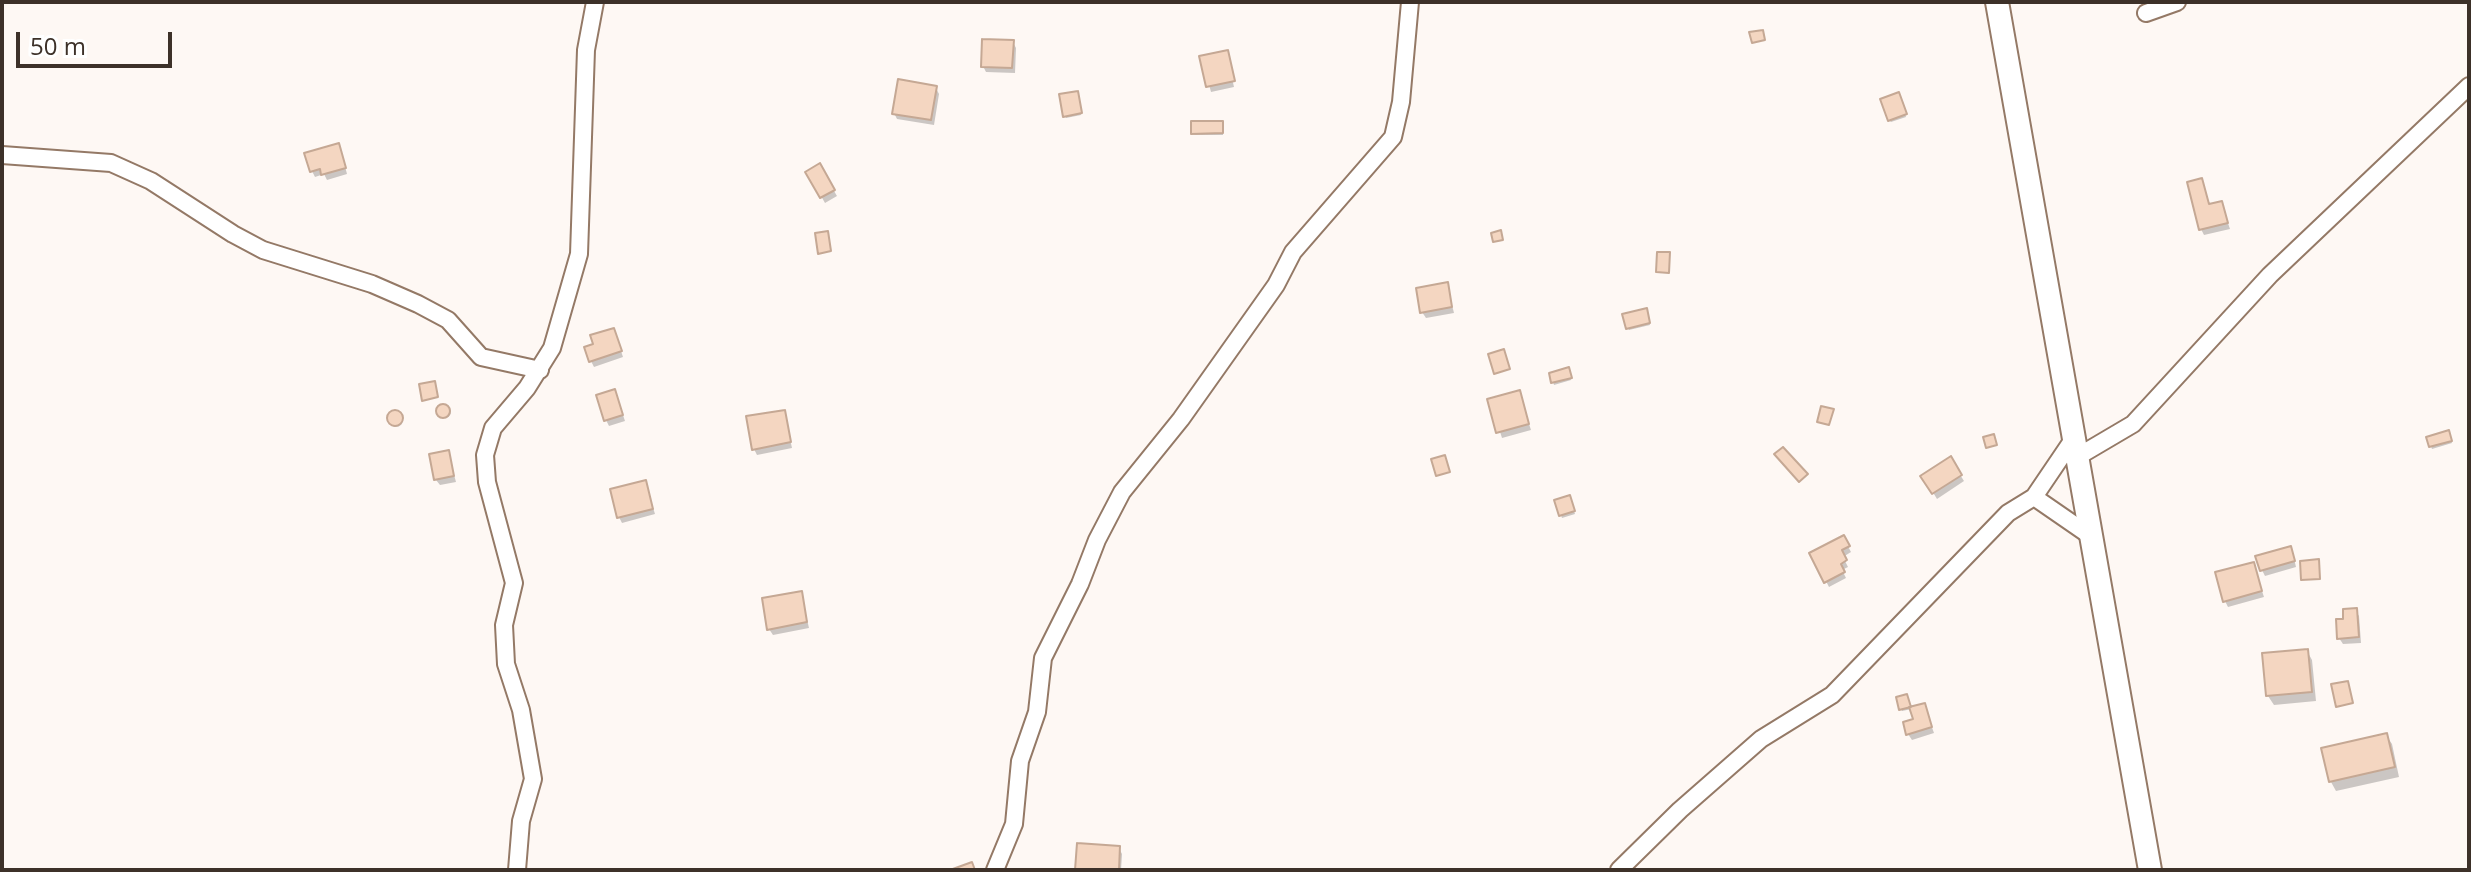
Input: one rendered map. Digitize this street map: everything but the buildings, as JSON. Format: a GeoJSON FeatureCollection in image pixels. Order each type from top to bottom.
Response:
{"type":"FeatureCollection","features":[{"type":"Feature","properties":{"kind":"street"},"geometry":{"type":"LineString","coordinates":[[517,870],[521,821],[533,779],[521,710],[506,664],[504,625],[514,583],[487,482],[485,455],[493,428],[540,370],[552,348],[579,254],[586,50],[595,2]]}},
{"type":"Feature","properties":{"kind":"street"},"geometry":{"type":"LineString","coordinates":[[995,870],[1014,824],[1020,761],[1037,712],[1043,658],[1080,584],[1097,540],[1122,492],[1181,419],[1276,285],[1293,252],[1393,137],[1401,102],[1410,2]]}},
{"type":"Feature","properties":{"kind":"street"},"geometry":{"type":"LineString","coordinates":[[1997,2],[2150,870]]}},
{"type":"Feature","properties":{"kind":"street"},"geometry":{"type":"LineString","coordinates":[[2146,13],[2177,2]]}},
{"type":"Feature","properties":{"kind":"street"},"geometry":{"type":"LineString","coordinates":[[1619,870],[1680,810],[1761,739],[1832,695],[2008,513],[2034,497],[2076,447],[2133,424],[2270,275],[2469,86]]}},
{"type":"Feature","properties":{"kind":"street"},"geometry":{"type":"LineString","coordinates":[[2,155],[111,163],[151,181],[263,250],[372,284],[418,304],[448,320],[481,357],[540,370]]}},
{"type":"Feature","properties":{"kind":"street"},"geometry":{"type":"LineString","coordinates":[[2034,497],[2092,537]]}}]}
